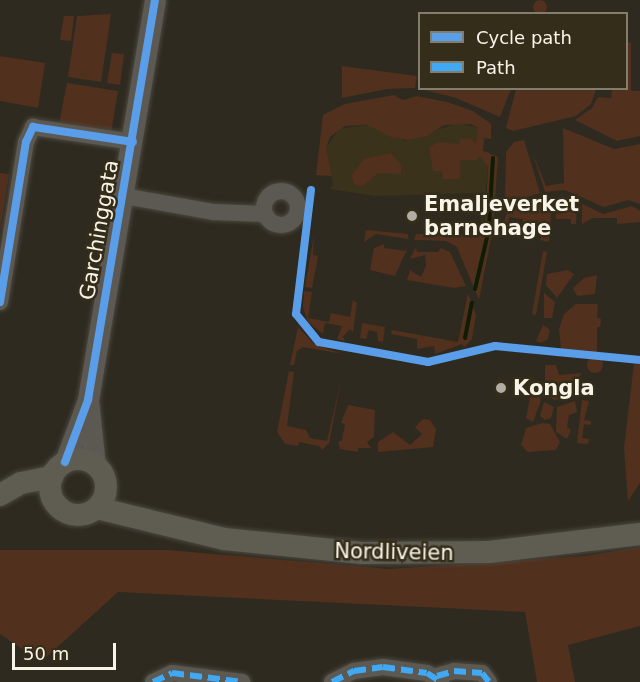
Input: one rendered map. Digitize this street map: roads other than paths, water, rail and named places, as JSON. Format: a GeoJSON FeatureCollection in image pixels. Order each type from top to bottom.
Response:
{"type":"FeatureCollection","features":[{"type":"Feature","properties":{"kind":"main road"},"geometry":{"type":"LineString","coordinates":[[0,495],[21,483],[56,479],[81,459],[95,465],[104,475],[102,498],[86,514],[72,515],[60,509],[56,479]]}},
{"type":"Feature","properties":{"kind":"main road","name":"Nordliveien"},"geometry":{"type":"LineString","coordinates":[[102,498],[150,520],[190,533],[251,543],[404,554],[531,549],[640,534]]}},
{"type":"Feature","properties":{"kind":"street","name":"Garchinggata"},"geometry":{"type":"LineString","coordinates":[[56,479],[88,400],[124,196],[155,0]]}},
{"type":"Feature","properties":{"kind":"street"},"geometry":{"type":"LineString","coordinates":[[0,302],[26,142],[33,127],[133,142]]}},
{"type":"Feature","properties":{"kind":"street"},"geometry":{"type":"LineString","coordinates":[[124,196],[213,212],[265,214]]}},
{"type":"Feature","properties":{"kind":"street","name":"Garchinggata"},"geometry":{"type":"LineString","coordinates":[[88,400],[95,465]]}},
{"type":"Feature","properties":{"kind":"street"},"geometry":{"type":"LineString","coordinates":[[332,682],[354,671],[383,667],[439,679],[454,671],[482,673],[489,682]]}},
{"type":"Feature","properties":{"kind":"street"},"geometry":{"type":"LineString","coordinates":[[153,682],[172,673],[240,682]]}},
{"type":"Feature","properties":{"kind":"waterway"},"geometry":{"type":"LineString","coordinates":[[489,227],[493,158]]}},
{"type":"Feature","properties":{"kind":"waterway"},"geometry":{"type":"LineString","coordinates":[[475,289],[488,233]]}},
{"type":"Feature","properties":{"kind":"waterway"},"geometry":{"type":"LineString","coordinates":[[465,338],[472,303]]}},
{"type":"Feature","properties":{"kind":"place","name":"Emaljeverket barnehage"},"geometry":{"type":"Point","coordinates":[412,216]}},
{"type":"Feature","properties":{"kind":"place","name":"Kongla"},"geometry":{"type":"Point","coordinates":[501,388]}}]}
